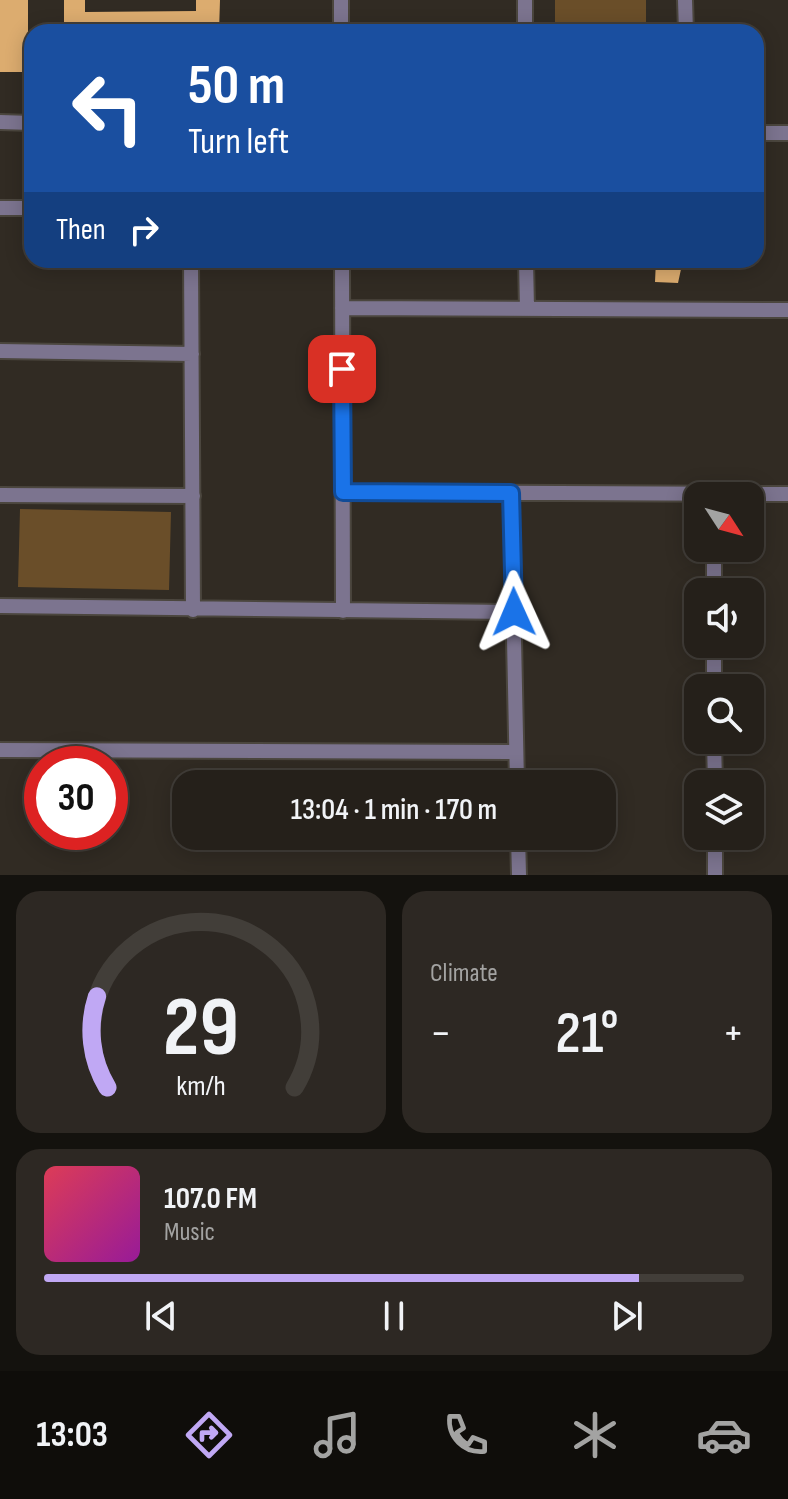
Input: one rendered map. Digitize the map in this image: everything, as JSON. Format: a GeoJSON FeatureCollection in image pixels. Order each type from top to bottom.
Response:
{"type":"FeatureCollection","features":[{"type":"Feature","properties":{"kind":"street"},"geometry":{"type":"LineString","coordinates":[[341,0],[341,24]]}},
{"type":"Feature","properties":{"kind":"street"},"geometry":{"type":"LineString","coordinates":[[525,0],[525,24]]}},
{"type":"Feature","properties":{"kind":"street"},"geometry":{"type":"LineString","coordinates":[[685,0],[686,24]]}},
{"type":"Feature","properties":{"kind":"street"},"geometry":{"type":"LineString","coordinates":[[0,122],[24,123]]}},
{"type":"Feature","properties":{"kind":"street"},"geometry":{"type":"LineString","coordinates":[[764,133],[788,133]]}},
{"type":"Feature","properties":{"kind":"street"},"geometry":{"type":"LineString","coordinates":[[0,208],[24,208]]}},
{"type":"Feature","properties":{"kind":"street"},"geometry":{"type":"LineString","coordinates":[[191,268],[193,610]]}},
{"type":"Feature","properties":{"kind":"street"},"geometry":{"type":"LineString","coordinates":[[342,268],[343,611]]}},
{"type":"Feature","properties":{"kind":"street"},"geometry":{"type":"LineString","coordinates":[[526,268],[527,309]]}},
{"type":"Feature","properties":{"kind":"street"},"geometry":{"type":"LineString","coordinates":[[342,308],[788,310]]}},
{"type":"Feature","properties":{"kind":"street"},"geometry":{"type":"LineString","coordinates":[[0,351],[192,354]]}},
{"type":"Feature","properties":{"kind":"street"},"geometry":{"type":"LineString","coordinates":[[343,492],[684,494]]}},
{"type":"Feature","properties":{"kind":"street"},"geometry":{"type":"LineString","coordinates":[[511,493],[517,770]]}},
{"type":"Feature","properties":{"kind":"street"},"geometry":{"type":"LineString","coordinates":[[764,494],[788,494]]}},
{"type":"Feature","properties":{"kind":"street"},"geometry":{"type":"LineString","coordinates":[[0,495],[193,496]]}},
{"type":"Feature","properties":{"kind":"street"},"geometry":{"type":"LineString","coordinates":[[0,606],[514,612]]}},
{"type":"Feature","properties":{"kind":"street"},"geometry":{"type":"LineString","coordinates":[[0,750],[516,752]]}},
{"type":"Feature","properties":{"kind":"street"},"geometry":{"type":"LineString","coordinates":[[518,850],[519,875]]}},
{"type":"Feature","properties":{"kind":"street"},"geometry":{"type":"LineString","coordinates":[[715,850],[715,875]]}},
{"type":"Feature","properties":{"kind":"shaded area"},"geometry":{"type":"Polygon","coordinates":[[[555,0],[646,0],[646,24],[555,24],[555,0]]]}},
{"type":"Feature","properties":{"kind":"shaded area"},"geometry":{"type":"Polygon","coordinates":[[[20,509],[171,512],[169,590],[18,587],[20,509]]]}},
{"type":"Feature","properties":{"kind":"building"},"geometry":{"type":"Polygon","coordinates":[[[0,0],[28,0],[28,24],[24,24],[24,72],[0,72],[0,0]]]}},
{"type":"Feature","properties":{"kind":"building"},"geometry":{"type":"Polygon","coordinates":[[[64,0],[85,0],[85,12],[196,11],[196,0],[220,0],[219,24],[64,24],[64,0]]]}},
{"type":"Feature","properties":{"kind":"building"},"geometry":{"type":"Polygon","coordinates":[[[656,268],[681,268],[678,283],[655,282],[656,268]]]}},
{"type":"Feature","properties":{"kind":"route"},"geometry":{"type":"LineString","coordinates":[[342,369],[343,492],[511,493],[514,612]]}}]}
